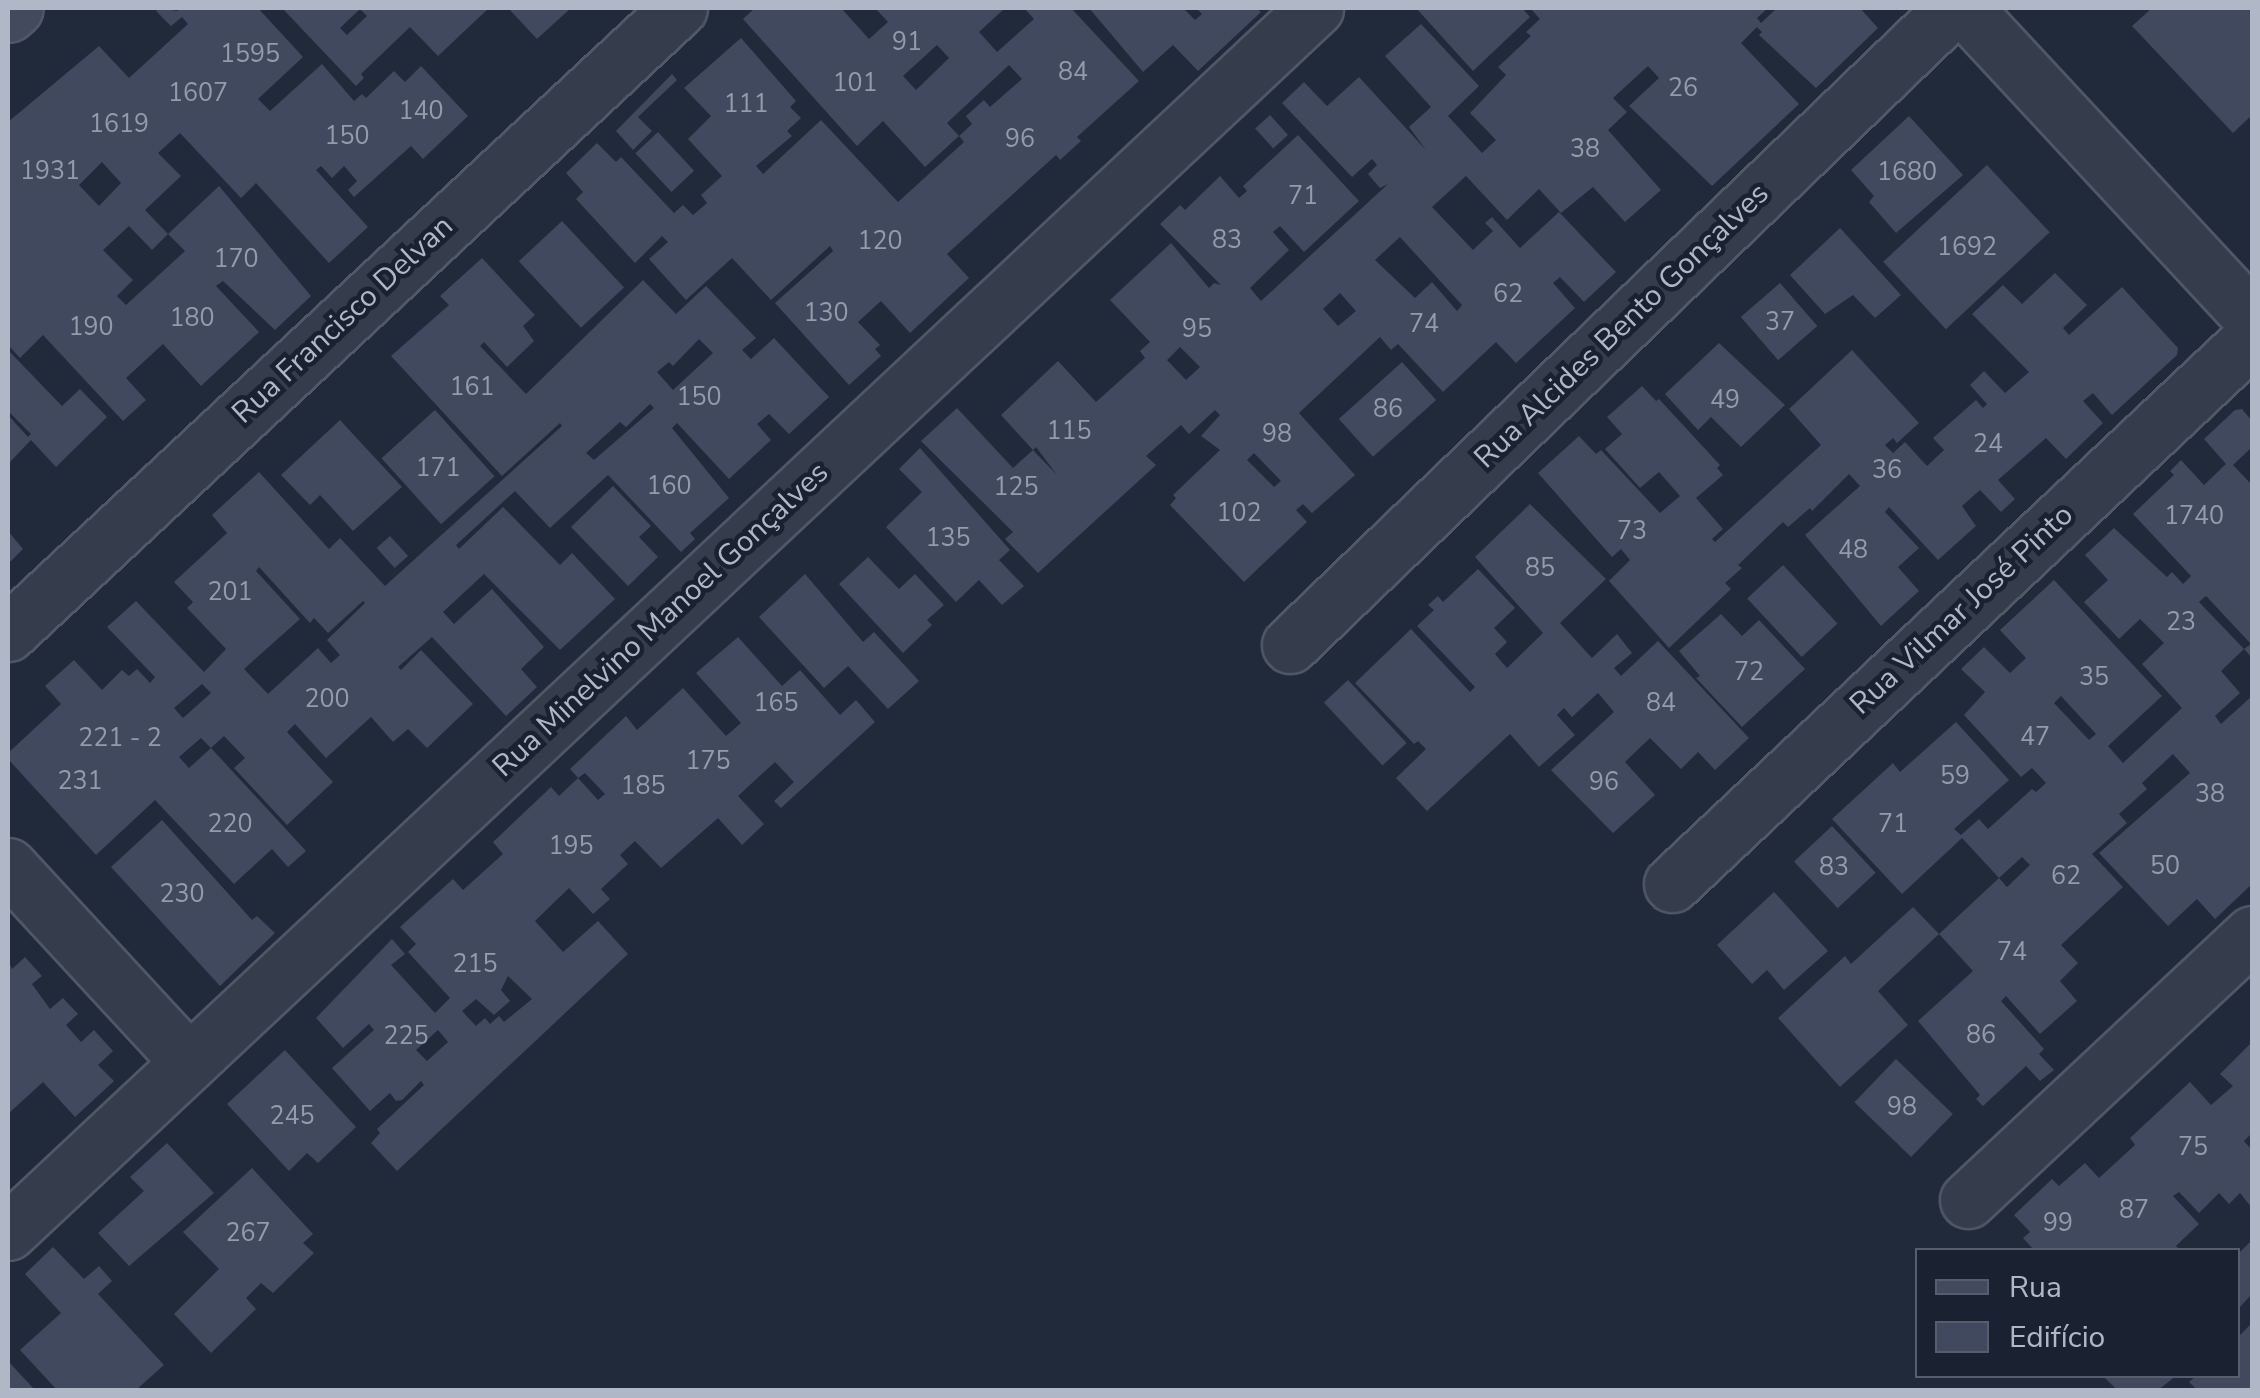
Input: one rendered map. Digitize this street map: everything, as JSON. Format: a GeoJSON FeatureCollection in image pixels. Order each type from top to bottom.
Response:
{"type":"FeatureCollection","features":[{"type":"Feature","properties":{"kind":"main road"},"geometry":{"type":"LineString","coordinates":[[8,14],[14,8]]}},
{"type":"Feature","properties":{"kind":"street","name":"Rua Francisco Delvan"},"geometry":{"type":"LineString","coordinates":[[8,634],[679,8]]}},
{"type":"Feature","properties":{"kind":"street","name":"Rua Minelvino Manoel Gonçalves"},"geometry":{"type":"LineString","coordinates":[[8,1232],[1314,8]]}},
{"type":"Feature","properties":{"kind":"street","name":"Rua Alcides Bento Gonçalves"},"geometry":{"type":"LineString","coordinates":[[1290,645],[1953,8]]}},
{"type":"Feature","properties":{"kind":"street"},"geometry":{"type":"LineString","coordinates":[[1964,8],[2252,318]]}},
{"type":"Feature","properties":{"kind":"street","name":"Rua Vilmar José Pinto"},"geometry":{"type":"LineString","coordinates":[[1672,884],[2252,338]]}},
{"type":"Feature","properties":{"kind":"street"},"geometry":{"type":"LineString","coordinates":[[8,866],[189,1062]]}},
{"type":"Feature","properties":{"kind":"street"},"geometry":{"type":"LineString","coordinates":[[1968,1200],[2252,934]]}},
{"type":"Feature","properties":{"kind":"building"},"geometry":{"type":"Polygon","coordinates":[[[258,8],[303,57],[258,99],[270,111],[322,64],[354,101],[362,94],[366,98],[394,71],[405,82],[421,66],[468,116],[423,159],[411,146],[354,197],[348,190],[357,181],[344,166],[332,178],[321,166],[316,170],[368,227],[329,263],[256,183],[241,198],[180,133],[158,153],[181,176],[145,210],[168,234],[219,186],[311,296],[275,330],[223,281],[216,286],[259,332],[201,386],[163,344],[126,378],[146,400],[123,421],[43,335],[20,358],[8,345],[8,122],[99,46],[129,78],[188,24],[182,17],[171,26],[156,11],[258,8]],[[102,162],[79,185],[99,206],[121,183],[102,162]],[[129,226],[103,250],[133,280],[117,296],[126,305],[185,251],[168,234],[152,250],[129,226]]]}},
{"type":"Feature","properties":{"kind":"building"},"geometry":{"type":"Polygon","coordinates":[[[282,8],[489,8],[438,56],[410,27],[361,74],[364,78],[356,86],[282,8]],[[360,9],[340,28],[347,35],[367,16],[360,9]]]}},
{"type":"Feature","properties":{"kind":"building"},"geometry":{"type":"Polygon","coordinates":[[[508,8],[571,8],[537,39],[508,8]]]}},
{"type":"Feature","properties":{"kind":"building"},"geometry":{"type":"Polygon","coordinates":[[[755,8],[841,8],[869,39],[888,22],[875,8],[1005,8],[979,32],[997,52],[1034,19],[1024,8],[1071,8],[1139,81],[1077,137],[1081,141],[1060,160],[1056,155],[947,254],[969,278],[910,333],[881,301],[858,322],[880,345],[875,349],[881,356],[849,385],[775,303],[833,251],[830,246],[771,300],[732,258],[686,300],[649,259],[668,242],[662,236],[635,263],[576,199],[583,192],[566,173],[597,143],[616,162],[621,157],[674,213],[683,205],[693,215],[707,203],[701,195],[722,176],[688,139],[711,116],[684,88],[741,38],[796,101],[790,107],[801,118],[787,131],[792,136],[756,166],[763,174],[821,120],[898,202],[964,142],[959,136],[925,167],[883,121],[857,146],[743,19],[755,8]],[[937,45],[903,76],[916,90],[949,58],[937,45]],[[1009,65],[947,123],[959,136],[972,124],[966,116],[984,100],[990,107],[1022,79],[1009,65]]]}},
{"type":"Feature","properties":{"kind":"building"},"geometry":{"type":"Polygon","coordinates":[[[1089,8],[1183,8],[1195,20],[1202,14],[1196,8],[1256,8],[1261,12],[1198,71],[1173,45],[1143,72],[1089,8]]]}},
{"type":"Feature","properties":{"kind":"building"},"geometry":{"type":"Polygon","coordinates":[[[1416,8],[1522,8],[1530,17],[1473,71],[1416,8]]]}},
{"type":"Feature","properties":{"kind":"building"},"geometry":{"type":"Polygon","coordinates":[[[1530,8],[1768,8],[1757,18],[1761,23],[1777,8],[1860,8],[1878,28],[1816,88],[1759,35],[1762,32],[1757,27],[1741,43],[1799,104],[1712,186],[1629,106],[1659,78],[1648,66],[1613,98],[1627,112],[1608,130],[1661,190],[1625,222],[1593,187],[1561,213],[1539,189],[1507,220],[1466,176],[1432,207],[1473,250],[1493,231],[1485,223],[1492,217],[1520,248],[1559,212],[1616,272],[1584,302],[1560,277],[1553,283],[1575,308],[1516,363],[1496,342],[1443,392],[1398,344],[1391,350],[1380,337],[1299,413],[1355,475],[1312,513],[1303,504],[1296,510],[1307,522],[1244,582],[1170,505],[1176,498],[1173,495],[1220,450],[1201,436],[1220,415],[1215,410],[1189,434],[1181,425],[1146,456],[1156,465],[1038,573],[1005,539],[1013,532],[921,441],[957,408],[1013,468],[1033,450],[1001,415],[1058,361],[1096,402],[1145,358],[1140,351],[1150,342],[1110,300],[1171,243],[1209,288],[1214,283],[1221,285],[1160,224],[1180,205],[1185,210],[1220,176],[1239,198],[1247,191],[1243,186],[1298,135],[1359,201],[1304,252],[1280,226],[1273,232],[1289,250],[1250,288],[1261,301],[1388,184],[1380,188],[1368,174],[1377,165],[1372,159],[1352,177],[1282,103],[1304,82],[1327,106],[1359,77],[1426,150],[1409,127],[1431,107],[1385,56],[1421,24],[1479,86],[1448,116],[1482,153],[1496,140],[1470,113],[1506,75],[1498,67],[1531,36],[1526,32],[1540,19],[1530,8]],[[1400,237],[1375,260],[1415,298],[1432,282],[1457,311],[1462,305],[1400,237]],[[1340,293],[1323,309],[1338,326],[1356,311],[1340,293]],[[1180,347],[1167,360],[1186,380],[1200,367],[1180,347]],[[1036,447],[1033,450],[1057,475],[1036,447]],[[1254,453],[1247,460],[1274,487],[1281,481],[1254,453]]]}},
{"type":"Feature","properties":{"kind":"building"},"geometry":{"type":"Polygon","coordinates":[[[2152,8],[2252,8],[2252,115],[2233,133],[2132,26],[2152,8]]]}},
{"type":"Feature","properties":{"kind":"building"},"geometry":{"type":"Polygon","coordinates":[[[672,74],[677,80],[638,117],[652,131],[633,150],[616,131],[672,74]]]}},
{"type":"Feature","properties":{"kind":"building"},"geometry":{"type":"Polygon","coordinates":[[[1270,115],[1288,135],[1273,148],[1255,128],[1270,115]]]}},
{"type":"Feature","properties":{"kind":"building"},"geometry":{"type":"Polygon","coordinates":[[[1909,116],[1963,175],[1896,233],[1869,202],[1874,196],[1851,170],[1909,116]]]}},
{"type":"Feature","properties":{"kind":"building"},"geometry":{"type":"Polygon","coordinates":[[[658,132],[694,171],[671,192],[635,153],[658,132]]]}},
{"type":"Feature","properties":{"kind":"building"},"geometry":{"type":"Polygon","coordinates":[[[1987,165],[2050,232],[1946,329],[1883,262],[1987,165]]]}},
{"type":"Feature","properties":{"kind":"building"},"geometry":{"type":"Polygon","coordinates":[[[562,221],[624,288],[581,328],[519,261],[562,221]]]}},
{"type":"Feature","properties":{"kind":"building"},"geometry":{"type":"Polygon","coordinates":[[[1840,228],[1901,295],[1875,318],[1853,295],[1825,314],[1790,275],[1840,228]]]}},
{"type":"Feature","properties":{"kind":"building"},"geometry":{"type":"Polygon","coordinates":[[[482,258],[535,315],[523,326],[534,341],[507,367],[484,342],[480,346],[526,394],[643,280],[676,314],[706,286],[756,338],[742,350],[751,359],[774,338],[829,397],[789,434],[769,414],[757,424],[771,440],[729,479],[677,423],[672,428],[729,498],[690,533],[695,539],[681,552],[608,475],[550,528],[515,491],[456,545],[459,549],[503,507],[560,565],[572,553],[615,599],[560,650],[484,574],[443,612],[454,624],[492,589],[544,647],[521,669],[537,687],[506,716],[432,637],[398,667],[401,670],[421,650],[473,704],[427,748],[408,729],[393,742],[371,717],[326,758],[295,724],[287,732],[333,782],[287,825],[234,768],[245,758],[224,736],[211,748],[306,851],[288,867],[272,849],[234,884],[155,800],[96,855],[8,759],[8,753],[61,704],[45,686],[74,660],[102,690],[122,670],[129,676],[137,669],[150,683],[155,677],[107,627],[136,601],[204,672],[226,649],[187,608],[193,602],[174,582],[227,533],[212,515],[259,472],[329,549],[340,538],[385,586],[562,426],[560,423],[502,476],[391,356],[449,305],[440,296],[482,258]],[[699,339],[673,366],[669,362],[657,372],[673,390],[713,353],[699,339]],[[650,404],[626,427],[620,422],[586,453],[594,460],[654,408],[650,404]],[[259,567],[256,571],[300,619],[244,669],[268,694],[318,648],[331,663],[340,655],[327,640],[365,603],[328,633],[314,618],[310,623],[259,567]],[[202,684],[174,708],[183,718],[211,693],[202,684]],[[201,738],[179,757],[189,768],[211,748],[201,738]]]}},
{"type":"Feature","properties":{"kind":"building"},"geometry":{"type":"Polygon","coordinates":[[[2055,273],[2087,305],[2063,328],[2069,335],[2122,287],[2178,348],[2177,355],[2112,415],[2093,393],[2083,401],[2103,423],[2066,459],[2046,438],[1998,480],[2015,499],[2001,512],[1980,490],[1962,506],[1976,526],[1938,560],[1889,507],[1885,512],[1919,548],[1898,567],[1919,591],[1881,626],[1805,535],[1860,486],[1849,474],[1812,511],[1810,508],[1788,527],[1783,522],[1738,565],[1742,568],[1725,583],[1731,589],[1669,648],[1609,581],[1630,560],[1621,549],[1612,557],[1538,473],[1579,436],[1596,454],[1601,450],[1660,513],[1680,496],[1659,472],[1640,488],[1605,449],[1622,434],[1607,417],[1642,386],[1720,465],[1717,468],[1723,475],[1696,498],[1723,529],[1712,539],[1715,542],[1821,445],[1789,409],[1852,350],[1919,423],[1897,443],[1893,438],[1885,445],[1893,453],[1905,442],[1927,466],[1944,450],[1933,438],[1976,400],[1983,408],[1987,404],[1970,385],[1984,371],[2005,393],[2029,372],[1972,314],[2003,285],[2022,304],[2055,273]]]}},
{"type":"Feature","properties":{"kind":"building"},"geometry":{"type":"Polygon","coordinates":[[[1780,283],[1817,326],[1778,360],[1741,317],[1780,283]]]}},
{"type":"Feature","properties":{"kind":"building"},"geometry":{"type":"Polygon","coordinates":[[[1719,343],[1785,405],[1741,447],[1711,417],[1698,430],[1665,394],[1719,343]]]}},
{"type":"Feature","properties":{"kind":"building"},"geometry":{"type":"Polygon","coordinates":[[[8,350],[62,406],[80,389],[107,417],[56,467],[31,440],[8,464],[8,415],[28,437],[31,434],[8,411],[8,350]]]}},
{"type":"Feature","properties":{"kind":"building"},"geometry":{"type":"Polygon","coordinates":[[[1402,362],[1436,400],[1373,457],[1339,419],[1402,362]]]}},
{"type":"Feature","properties":{"kind":"building"},"geometry":{"type":"Polygon","coordinates":[[[2242,409],[2252,421],[2252,447],[2233,465],[2252,485],[2252,658],[2244,649],[2221,671],[2240,693],[2215,716],[2221,724],[2252,696],[2252,884],[2215,919],[2197,899],[2168,926],[2099,853],[2190,773],[2173,754],[2142,783],[2147,789],[2119,814],[2127,823],[2092,854],[2123,887],[2061,945],[2078,963],[2060,981],[2077,1001],[2040,1034],[2006,996],[2001,1001],[2044,1049],[2039,1054],[2054,1070],[2040,1081],[2026,1066],[1983,1106],[1976,1099],[1980,1095],[1918,1021],[1973,971],[1939,934],[1999,878],[1962,838],[1902,894],[1832,819],[1893,763],[1900,772],[1956,722],[2009,780],[1954,829],[1961,835],[1979,819],[1988,829],[2032,789],[2036,792],[2046,783],[2032,768],[2021,777],[1964,715],[1985,692],[1961,669],[1984,647],[2010,673],[2026,658],[2000,630],[2054,580],[2162,696],[2108,746],[2123,763],[2182,708],[2142,664],[2164,643],[2140,619],[2119,639],[2084,602],[2108,580],[2085,555],[2114,528],[2167,577],[2172,572],[2183,584],[2191,576],[2133,514],[2174,475],[2170,471],[2181,460],[2204,485],[2226,464],[2204,439],[2235,410],[2242,409]],[[2206,596],[2199,602],[2244,649],[2251,644],[2206,596]],[[2061,696],[2054,703],[2089,740],[2096,734],[2061,696]],[[2022,857],[1999,878],[2007,887],[2030,865],[2022,857]]]}},
{"type":"Feature","properties":{"kind":"building"},"geometry":{"type":"Polygon","coordinates":[[[435,410],[495,476],[441,524],[381,458],[435,410]]]}},
{"type":"Feature","properties":{"kind":"building"},"geometry":{"type":"Polygon","coordinates":[[[340,420],[402,487],[353,531],[320,495],[310,505],[281,475],[340,420]]]}},
{"type":"Feature","properties":{"kind":"building"},"geometry":{"type":"Polygon","coordinates":[[[920,448],[1010,550],[999,560],[1024,586],[1002,605],[979,580],[956,602],[886,527],[922,492],[899,469],[920,448]]]}},
{"type":"Feature","properties":{"kind":"building"},"geometry":{"type":"Polygon","coordinates":[[[613,486],[651,526],[639,537],[658,557],[628,586],[571,527],[613,486]]]}},
{"type":"Feature","properties":{"kind":"building"},"geometry":{"type":"Polygon","coordinates":[[[1530,504],[1606,579],[1560,623],[1592,658],[1617,634],[1632,653],[1614,668],[1621,676],[1658,641],[1749,738],[1715,770],[1698,752],[1681,769],[1650,738],[1625,762],[1655,795],[1613,833],[1551,770],[1614,712],[1598,693],[1572,717],[1564,708],[1557,715],[1575,735],[1539,767],[1510,734],[1427,811],[1396,778],[1426,749],[1418,741],[1414,744],[1355,683],[1411,629],[1470,692],[1475,687],[1417,626],[1434,610],[1428,605],[1438,596],[1443,602],[1478,569],[1515,608],[1494,628],[1507,642],[1495,654],[1507,668],[1543,633],[1475,557],[1530,504]]]}},
{"type":"Feature","properties":{"kind":"building"},"geometry":{"type":"Polygon","coordinates":[[[8,531],[23,549],[8,564],[8,531]]]}},
{"type":"Feature","properties":{"kind":"building"},"geometry":{"type":"Polygon","coordinates":[[[390,536],[408,556],[395,568],[377,548],[390,536]]]}},
{"type":"Feature","properties":{"kind":"building"},"geometry":{"type":"Polygon","coordinates":[[[868,557],[899,589],[915,574],[944,605],[927,620],[932,625],[903,653],[839,584],[868,557]]]}},
{"type":"Feature","properties":{"kind":"building"},"geometry":{"type":"Polygon","coordinates":[[[1783,565],[1838,624],[1802,657],[1747,598],[1783,565]]]}},
{"type":"Feature","properties":{"kind":"building"},"geometry":{"type":"Polygon","coordinates":[[[805,574],[863,642],[874,632],[919,681],[888,709],[848,666],[824,688],[759,617],[805,574]]]}},
{"type":"Feature","properties":{"kind":"building"},"geometry":{"type":"Polygon","coordinates":[[[1721,614],[1742,636],[1759,620],[1805,669],[1742,727],[1696,678],[1700,676],[1679,651],[1721,614]]]}},
{"type":"Feature","properties":{"kind":"building"},"geometry":{"type":"Polygon","coordinates":[[[738,637],[782,686],[800,670],[840,715],[856,700],[875,722],[781,808],[774,801],[794,782],[775,762],[738,796],[764,824],[742,845],[718,818],[661,868],[635,841],[620,855],[628,864],[601,889],[610,899],[593,914],[569,888],[535,921],[563,952],[598,921],[628,954],[397,1171],[371,1143],[380,1133],[377,1129],[424,1085],[421,1081],[402,1100],[396,1101],[390,1093],[370,1111],[332,1068],[374,1030],[369,1024],[343,1048],[316,1018],[392,939],[405,954],[391,965],[435,1013],[450,998],[408,952],[416,944],[400,927],[453,879],[463,890],[503,854],[493,842],[551,787],[559,796],[578,778],[570,769],[626,716],[637,730],[683,688],[726,736],[741,723],[696,673],[738,637]],[[585,773],[578,778],[598,800],[605,794],[585,773]],[[508,976],[501,990],[510,1001],[494,1015],[476,999],[462,1011],[476,1026],[485,1018],[490,1024],[499,1016],[504,1022],[532,999],[508,976]],[[438,1030],[416,1050],[427,1061],[448,1042],[438,1030]]]}},
{"type":"Feature","properties":{"kind":"building"},"geometry":{"type":"Polygon","coordinates":[[[1348,680],[1407,743],[1383,765],[1324,703],[1348,680]]]}},
{"type":"Feature","properties":{"kind":"building"},"geometry":{"type":"Polygon","coordinates":[[[162,820],[252,920],[257,916],[275,933],[220,986],[111,867],[162,820]]]}},
{"type":"Feature","properties":{"kind":"building"},"geometry":{"type":"Polygon","coordinates":[[[1832,826],[1876,873],[1838,908],[1794,861],[1832,826]]]}},
{"type":"Feature","properties":{"kind":"building"},"geometry":{"type":"Polygon","coordinates":[[[1774,892],[1828,951],[1784,990],[1767,970],[1752,984],[1717,945],[1774,892]]]}},
{"type":"Feature","properties":{"kind":"building"},"geometry":{"type":"Polygon","coordinates":[[[1913,907],[1939,934],[1878,991],[1908,1025],[1840,1087],[1778,1018],[1845,956],[1851,964],[1913,907]]]}},
{"type":"Feature","properties":{"kind":"building"},"geometry":{"type":"Polygon","coordinates":[[[25,957],[42,976],[32,984],[50,1009],[63,998],[78,1014],[66,1025],[81,1042],[94,1030],[113,1051],[98,1065],[114,1081],[75,1117],[43,1082],[8,1114],[8,960],[12,969],[25,957]]]}},
{"type":"Feature","properties":{"kind":"building"},"geometry":{"type":"Polygon","coordinates":[[[2252,1042],[2252,1133],[2244,1141],[2252,1150],[2252,1208],[2240,1193],[2229,1204],[2219,1193],[2199,1213],[2179,1192],[2173,1196],[2199,1224],[2178,1248],[2032,1248],[2023,1238],[2030,1232],[2014,1215],[2052,1179],[2059,1186],[2085,1163],[2099,1178],[2135,1145],[2130,1138],[2190,1082],[2211,1105],[2233,1086],[2220,1074],[2252,1042]]]}},
{"type":"Feature","properties":{"kind":"building"},"geometry":{"type":"Polygon","coordinates":[[[285,1050],[356,1127],[318,1163],[307,1153],[289,1171],[227,1104],[285,1050]]]}},
{"type":"Feature","properties":{"kind":"building"},"geometry":{"type":"Polygon","coordinates":[[[1896,1059],[1953,1114],[1911,1157],[1854,1102],[1896,1059]]]}},
{"type":"Feature","properties":{"kind":"building"},"geometry":{"type":"Polygon","coordinates":[[[167,1143],[214,1193],[129,1266],[98,1233],[144,1191],[130,1177],[167,1143]]]}},
{"type":"Feature","properties":{"kind":"building"},"geometry":{"type":"Polygon","coordinates":[[[252,1168],[313,1234],[303,1243],[314,1253],[273,1293],[261,1283],[246,1298],[256,1309],[211,1353],[174,1314],[219,1269],[183,1232],[252,1168]]]}},
{"type":"Feature","properties":{"kind":"building"},"geometry":{"type":"Polygon","coordinates":[[[2252,1240],[2252,1294],[2240,1307],[2240,1252],[2252,1240]]]}},
{"type":"Feature","properties":{"kind":"building"},"geometry":{"type":"Polygon","coordinates":[[[53,1247],[84,1279],[99,1266],[112,1281],[98,1294],[164,1365],[136,1390],[57,1390],[20,1350],[61,1313],[25,1274],[53,1247]]]}},
{"type":"Feature","properties":{"kind":"building"},"geometry":{"type":"Polygon","coordinates":[[[2252,1323],[2252,1390],[2197,1390],[2189,1382],[2194,1378],[2240,1378],[2240,1335],[2252,1323]]]}},
{"type":"Feature","properties":{"kind":"building"},"geometry":{"type":"Polygon","coordinates":[[[8,1361],[35,1390],[8,1390],[8,1361]]]}},
{"type":"Feature","properties":{"kind":"building"},"geometry":{"type":"Polygon","coordinates":[[[2105,1378],[2173,1378],[2158,1390],[2117,1390],[2105,1378]]]}}]}
